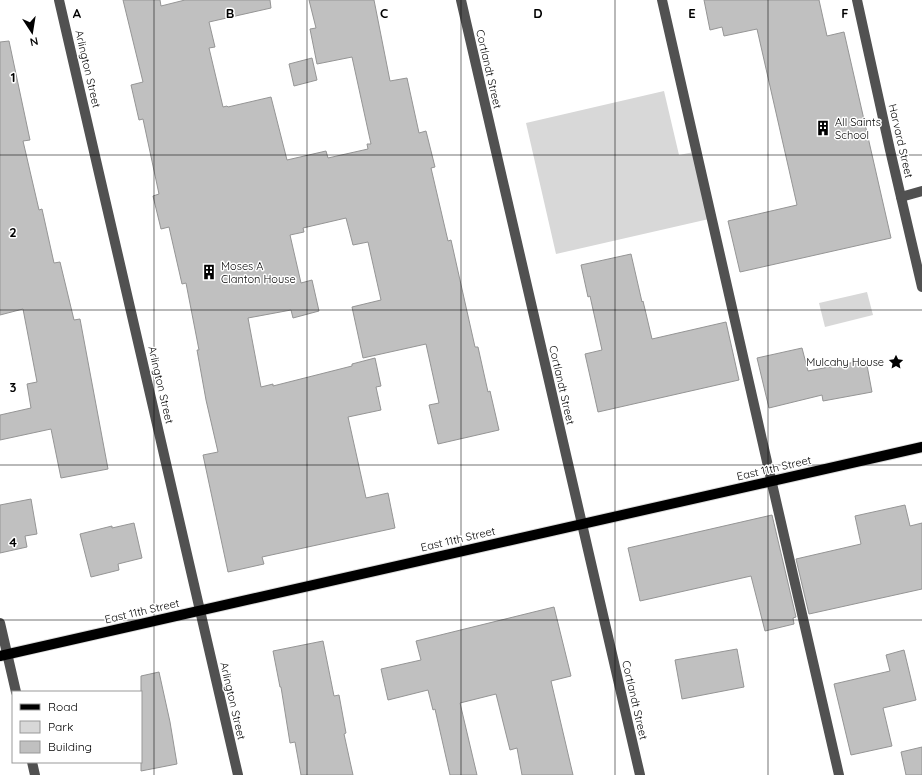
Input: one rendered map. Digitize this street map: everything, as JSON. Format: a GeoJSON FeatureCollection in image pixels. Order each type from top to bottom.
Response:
{"type":"FeatureCollection","features":[{"type":"Feature","properties":{"kind":"main road","name":"East 11th Street"},"geometry":{"type":"LineString","coordinates":[[4,656],[200,610],[922,447]]}},
{"type":"Feature","properties":{"kind":"street","name":"Arlington Street"},"geometry":{"type":"LineString","coordinates":[[59,0],[238,775]]}},
{"type":"Feature","properties":{"kind":"street","name":"Cortlandt Street"},"geometry":{"type":"LineString","coordinates":[[461,0],[640,775]]}},
{"type":"Feature","properties":{"kind":"street"},"geometry":{"type":"LineString","coordinates":[[662,0],[839,775]]}},
{"type":"Feature","properties":{"kind":"street","name":"Harvard Street"},"geometry":{"type":"LineString","coordinates":[[857,0],[922,288]]}},
{"type":"Feature","properties":{"kind":"street"},"geometry":{"type":"LineString","coordinates":[[901,196],[922,191]]}},
{"type":"Feature","properties":{"kind":"street"},"geometry":{"type":"LineString","coordinates":[[0,623],[4,656],[16,691]]}},
{"type":"Feature","properties":{"kind":"street"},"geometry":{"type":"LineString","coordinates":[[32,763],[35,775]]}},
{"type":"Feature","properties":{"kind":"green space"},"geometry":{"type":"Polygon","coordinates":[[[664,91],[679,155],[694,152],[709,219],[556,254],[526,123],[664,91]]]}},
{"type":"Feature","properties":{"kind":"green space"},"geometry":{"type":"Polygon","coordinates":[[[867,292],[873,315],[825,327],[819,303],[867,292]]]}},
{"type":"Feature","properties":{"kind":"building"},"geometry":{"type":"Polygon","coordinates":[[[123,0],[160,0],[161,6],[185,0],[270,0],[271,8],[209,22],[215,47],[209,48],[223,107],[271,97],[287,160],[326,151],[328,158],[368,149],[367,144],[371,144],[352,57],[317,64],[310,29],[316,28],[309,0],[374,0],[390,81],[407,78],[419,133],[426,131],[435,167],[431,168],[448,241],[451,240],[475,347],[478,347],[488,392],[490,391],[499,430],[438,444],[429,405],[439,403],[426,344],[363,358],[352,307],[381,300],[368,242],[353,245],[346,218],[303,228],[304,232],[290,235],[301,283],[312,280],[319,311],[293,318],[291,310],[248,318],[261,387],[273,384],[273,386],[352,366],[352,364],[375,358],[381,386],[376,387],[381,410],[348,417],[366,498],[388,493],[395,528],[262,557],[264,564],[228,572],[203,455],[218,452],[206,400],[197,350],[199,350],[186,283],[182,284],[169,227],[161,229],[153,196],[159,194],[143,119],[139,120],[131,85],[143,82],[123,0]]]}},
{"type":"Feature","properties":{"kind":"building","name":"All Saints School"},"geometry":{"type":"Polygon","coordinates":[[[704,0],[819,0],[827,36],[844,32],[891,238],[740,272],[728,221],[797,205],[757,29],[724,36],[722,27],[710,30],[704,0]]]}},
{"type":"Feature","properties":{"kind":"building"},"geometry":{"type":"Polygon","coordinates":[[[9,41],[30,140],[23,141],[39,210],[42,209],[54,263],[60,262],[74,320],[80,319],[108,469],[61,478],[51,429],[0,440],[0,415],[31,408],[27,384],[37,382],[23,309],[0,315],[0,42],[9,41]]]}},
{"type":"Feature","properties":{"kind":"building"},"geometry":{"type":"Polygon","coordinates":[[[312,58],[317,80],[294,86],[289,64],[312,58]]]}},
{"type":"Feature","properties":{"kind":"building"},"geometry":{"type":"Polygon","coordinates":[[[631,254],[652,339],[726,322],[739,380],[598,412],[585,354],[602,350],[590,296],[588,297],[581,265],[631,254]]]}},
{"type":"Feature","properties":{"kind":"building"},"geometry":{"type":"Polygon","coordinates":[[[802,348],[808,371],[866,360],[872,392],[823,401],[822,395],[769,408],[757,358],[802,348]]]}},
{"type":"Feature","properties":{"kind":"building"},"geometry":{"type":"Polygon","coordinates":[[[31,499],[37,534],[25,536],[27,547],[0,553],[0,505],[31,499]]]}},
{"type":"Feature","properties":{"kind":"building"},"geometry":{"type":"Polygon","coordinates":[[[905,505],[910,526],[922,523],[922,589],[809,614],[796,559],[861,544],[855,516],[905,505]]]}},
{"type":"Feature","properties":{"kind":"building"},"geometry":{"type":"Polygon","coordinates":[[[772,515],[796,617],[793,618],[794,624],[765,631],[751,576],[640,601],[628,548],[772,515]]]}},
{"type":"Feature","properties":{"kind":"building"},"geometry":{"type":"Polygon","coordinates":[[[134,523],[142,558],[118,564],[119,570],[91,577],[80,534],[112,526],[112,528],[134,523]]]}},
{"type":"Feature","properties":{"kind":"building"},"geometry":{"type":"Polygon","coordinates":[[[554,607],[571,676],[551,681],[573,775],[522,775],[517,748],[510,750],[496,694],[460,703],[477,775],[450,775],[435,709],[433,710],[428,690],[388,700],[381,669],[421,660],[416,641],[554,607]]]}},
{"type":"Feature","properties":{"kind":"building"},"geometry":{"type":"Polygon","coordinates":[[[323,641],[334,696],[339,695],[346,733],[344,734],[353,775],[301,775],[295,742],[290,743],[281,687],[273,651],[323,641]]]}},
{"type":"Feature","properties":{"kind":"building"},"geometry":{"type":"Polygon","coordinates":[[[737,649],[744,687],[682,699],[675,660],[737,649]]]}},
{"type":"Feature","properties":{"kind":"building"},"geometry":{"type":"Polygon","coordinates":[[[904,650],[916,700],[883,708],[892,746],[851,755],[834,684],[890,671],[886,655],[904,650]]]}},
{"type":"Feature","properties":{"kind":"building"},"geometry":{"type":"Polygon","coordinates":[[[159,672],[177,764],[141,771],[141,676],[159,672]]]}},
{"type":"Feature","properties":{"kind":"building"},"geometry":{"type":"Polygon","coordinates":[[[922,747],[922,775],[906,775],[901,752],[922,747]]]}},
{"type":"Feature","properties":{"kind":"place","name":"All Saints School"},"geometry":{"type":"Point","coordinates":[823,128]}},
{"type":"Feature","properties":{"kind":"place","name":"Moses A Clanton House"},"geometry":{"type":"Point","coordinates":[209,272]}},
{"type":"Feature","properties":{"kind":"place","name":"Mulcahy House"},"geometry":{"type":"Point","coordinates":[896,362]}}]}
